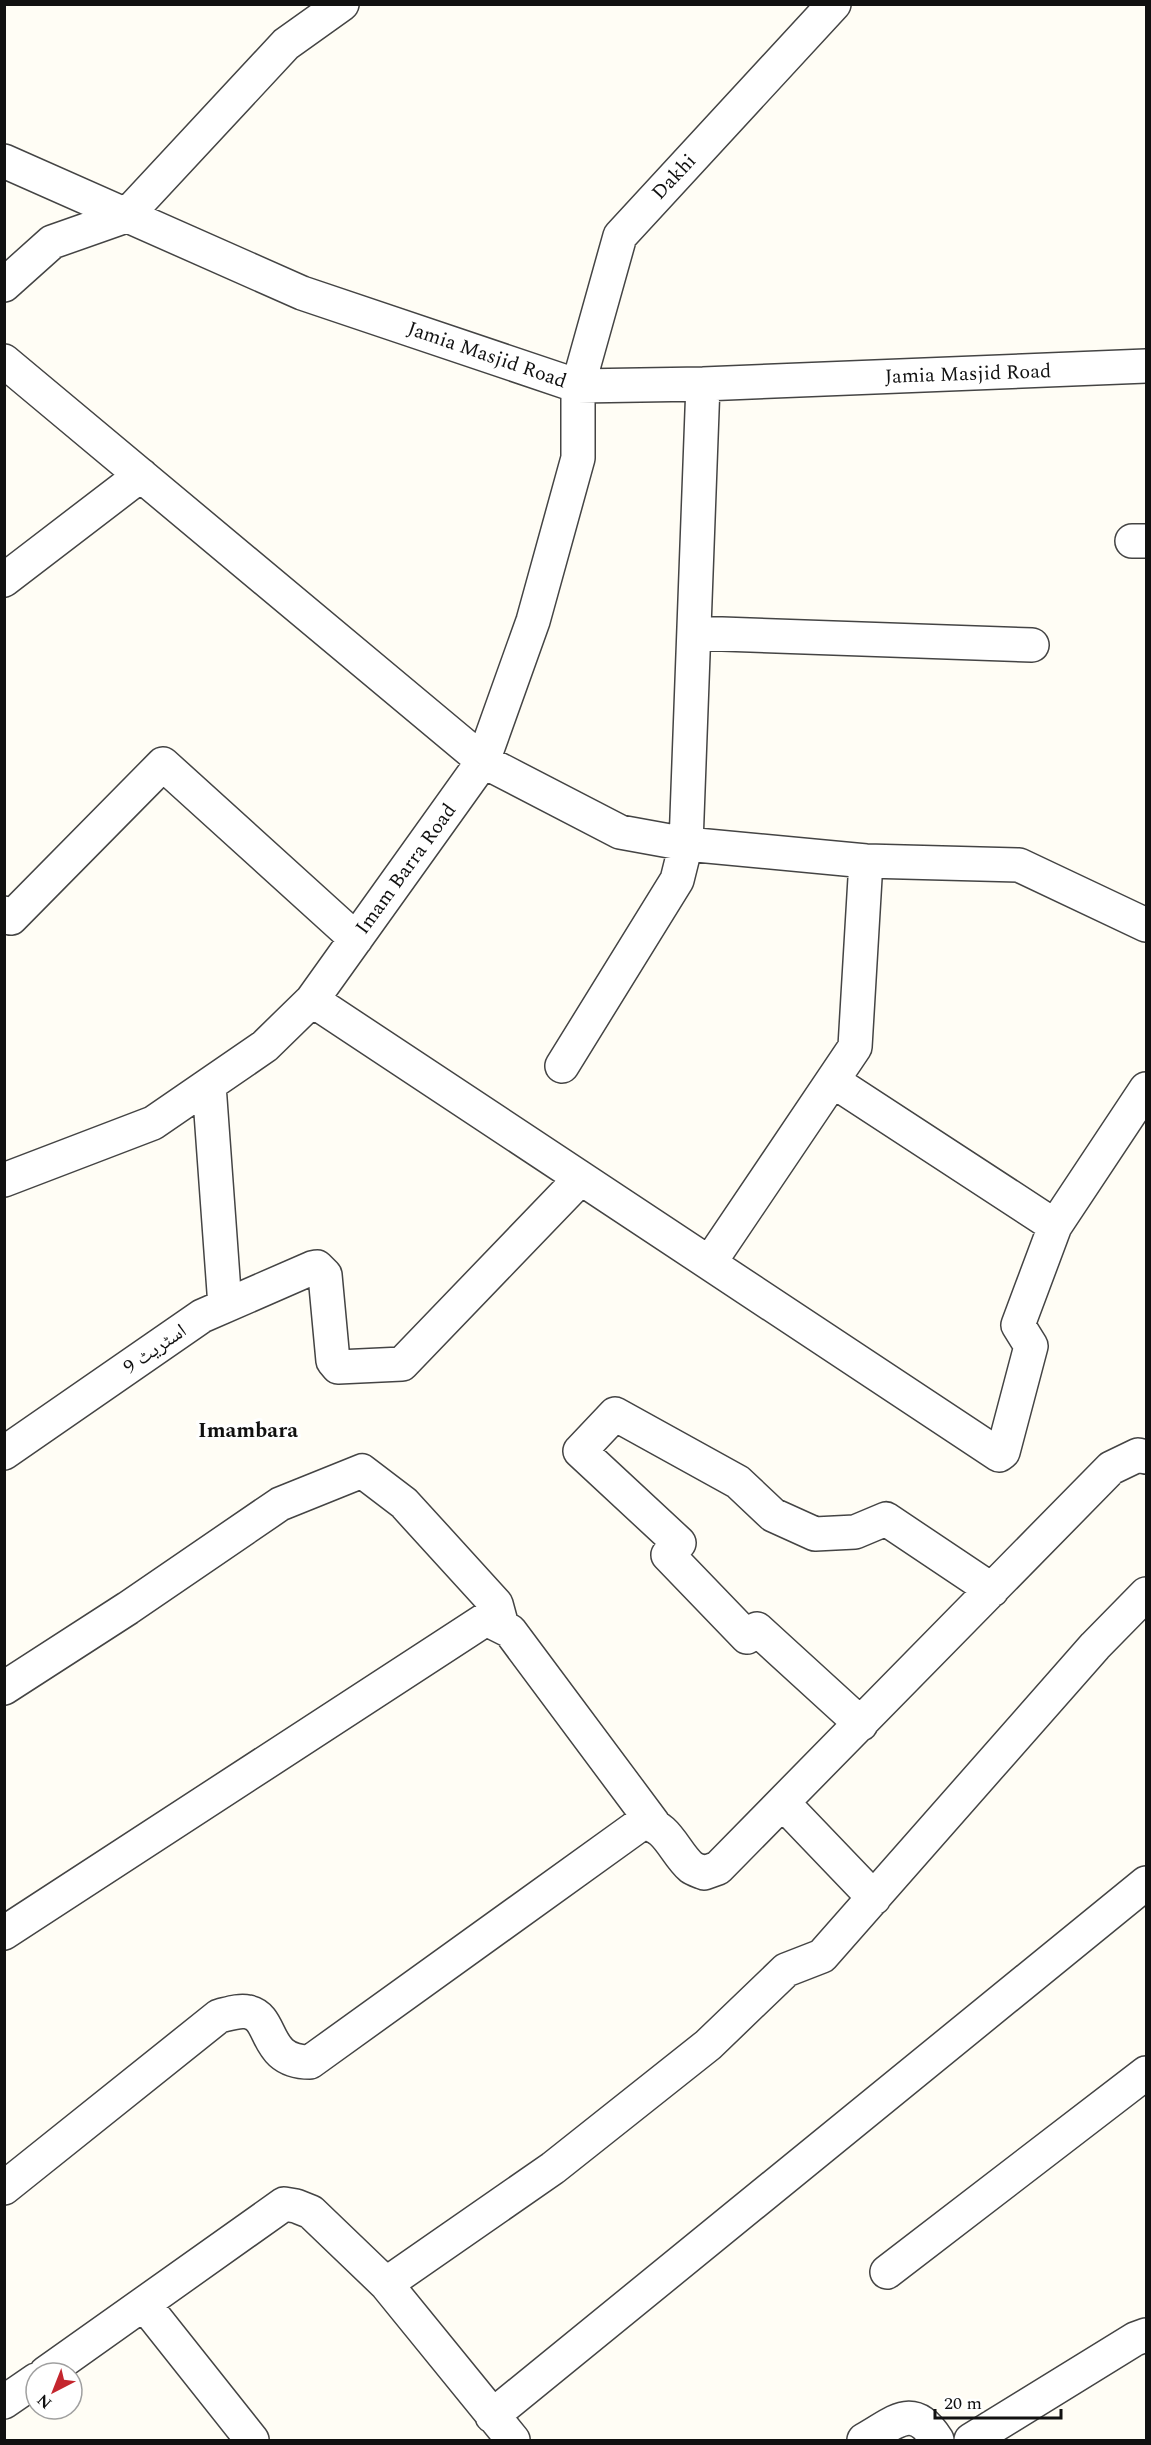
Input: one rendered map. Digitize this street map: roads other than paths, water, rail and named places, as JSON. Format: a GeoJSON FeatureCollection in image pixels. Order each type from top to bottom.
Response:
{"type":"FeatureCollection","features":[{"type":"Feature","properties":{"kind":"street"},"geometry":{"type":"LineString","coordinates":[[4,285],[52,242],[126,216],[286,44],[342,4]]}},
{"type":"Feature","properties":{"kind":"street","name":"Dakhi"},"geometry":{"type":"LineString","coordinates":[[578,386],[620,236],[834,4]]}},
{"type":"Feature","properties":{"kind":"street","name":"Jamia Masjid Road"},"geometry":{"type":"LineString","coordinates":[[4,161],[302,293],[578,386],[703,384],[1146,366]]}},
{"type":"Feature","properties":{"kind":"street"},"geometry":{"type":"LineString","coordinates":[[4,361],[483,761],[620,832],[686,844],[866,861],[1019,865],[1146,925]]}},
{"type":"Feature","properties":{"kind":"street"},"geometry":{"type":"LineString","coordinates":[[562,1066],[677,880],[686,844],[703,384]]}},
{"type":"Feature","properties":{"kind":"street","name":"Imam Barra Road"},"geometry":{"type":"LineString","coordinates":[[4,1180],[153,1123],[265,1046],[312,1000],[483,761],[533,621],[578,458],[578,386]]}},
{"type":"Feature","properties":{"kind":"street"},"geometry":{"type":"LineString","coordinates":[[4,580],[141,475]]}},
{"type":"Feature","properties":{"kind":"street"},"geometry":{"type":"LineString","coordinates":[[694,633],[1032,645]]}},
{"type":"Feature","properties":{"kind":"street"},"geometry":{"type":"LineString","coordinates":[[4,913],[12,918],[163,764],[356,939]]}},
{"type":"Feature","properties":{"kind":"street"},"geometry":{"type":"LineString","coordinates":[[710,1262],[855,1047],[866,861]]}},
{"type":"Feature","properties":{"kind":"street"},"geometry":{"type":"LineString","coordinates":[[312,1000],[999,1455],[1003,1452],[1030,1346],[1018,1325],[1055,1226],[1146,1089]]}},
{"type":"Feature","properties":{"kind":"street"},"geometry":{"type":"LineString","coordinates":[[832,1081],[1055,1226]]}},
{"type":"Feature","properties":{"kind":"street"},"geometry":{"type":"LineString","coordinates":[[208,1085],[225,1306]]}},
{"type":"Feature","properties":{"kind":"street","name":"اسٹریٹ 9"},"geometry":{"type":"LineString","coordinates":[[4,1453],[202,1316],[317,1267],[325,1275],[333,1361],[338,1367],[402,1364],[580,1179]]}},
{"type":"Feature","properties":{"kind":"street"},"geometry":{"type":"LineString","coordinates":[[861,1724],[757,1629],[747,1637],[668,1555],[679,1543],[579,1451],[615,1414],[738,1482],[773,1515],[815,1534],[855,1532],[886,1519],[992,1590]]}},
{"type":"Feature","properties":{"kind":"street"},"geometry":{"type":"LineString","coordinates":[[4,1933],[486,1619],[510,1631],[653,1823],[661,1829],[692,1868],[704,1873],[718,1868],[1111,1468],[1138,1455],[1146,1457]]}},
{"type":"Feature","properties":{"kind":"street"},"geometry":{"type":"LineString","coordinates":[[4,1688],[128,1608],[280,1504],[362,1471],[404,1503],[496,1604],[502,1626]]}},
{"type":"Feature","properties":{"kind":"street"},"geometry":{"type":"LineString","coordinates":[[386,2284],[554,2168],[708,2044],[786,1970],[822,1956],[1095,1646],[1146,1594]]}},
{"type":"Feature","properties":{"kind":"street"},"geometry":{"type":"LineString","coordinates":[[783,1803],[874,1898]]}},
{"type":"Feature","properties":{"kind":"street"},"geometry":{"type":"LineString","coordinates":[[4,2188],[219,2016],[247,2012],[257,2016],[282,2055],[296,2062],[310,2062],[642,1823],[653,1823]]}},
{"type":"Feature","properties":{"kind":"street"},"geometry":{"type":"LineString","coordinates":[[63,2361],[284,2204],[311,2212],[386,2284],[502,2428],[1146,1883]]}},
{"type":"Feature","properties":{"kind":"street"},"geometry":{"type":"LineString","coordinates":[[887,2272],[1146,2073]]}},
{"type":"Feature","properties":{"kind":"street"},"geometry":{"type":"LineString","coordinates":[[144,2304],[252,2440]]}},
{"type":"Feature","properties":{"kind":"street"},"geometry":{"type":"LineString","coordinates":[[971,2440],[1135,2339],[1146,2336]]}},
{"type":"Feature","properties":{"kind":"street"},"geometry":{"type":"LineString","coordinates":[[4,2402],[24,2388]]}},
{"type":"Feature","properties":{"kind":"street"},"geometry":{"type":"LineString","coordinates":[[864,2440],[903,2419],[917,2418],[928,2426],[937,2440]]}},
{"type":"Feature","properties":{"kind":"district","name":"Imambara"},"geometry":{"type":"Point","coordinates":[248,1431]}}]}
